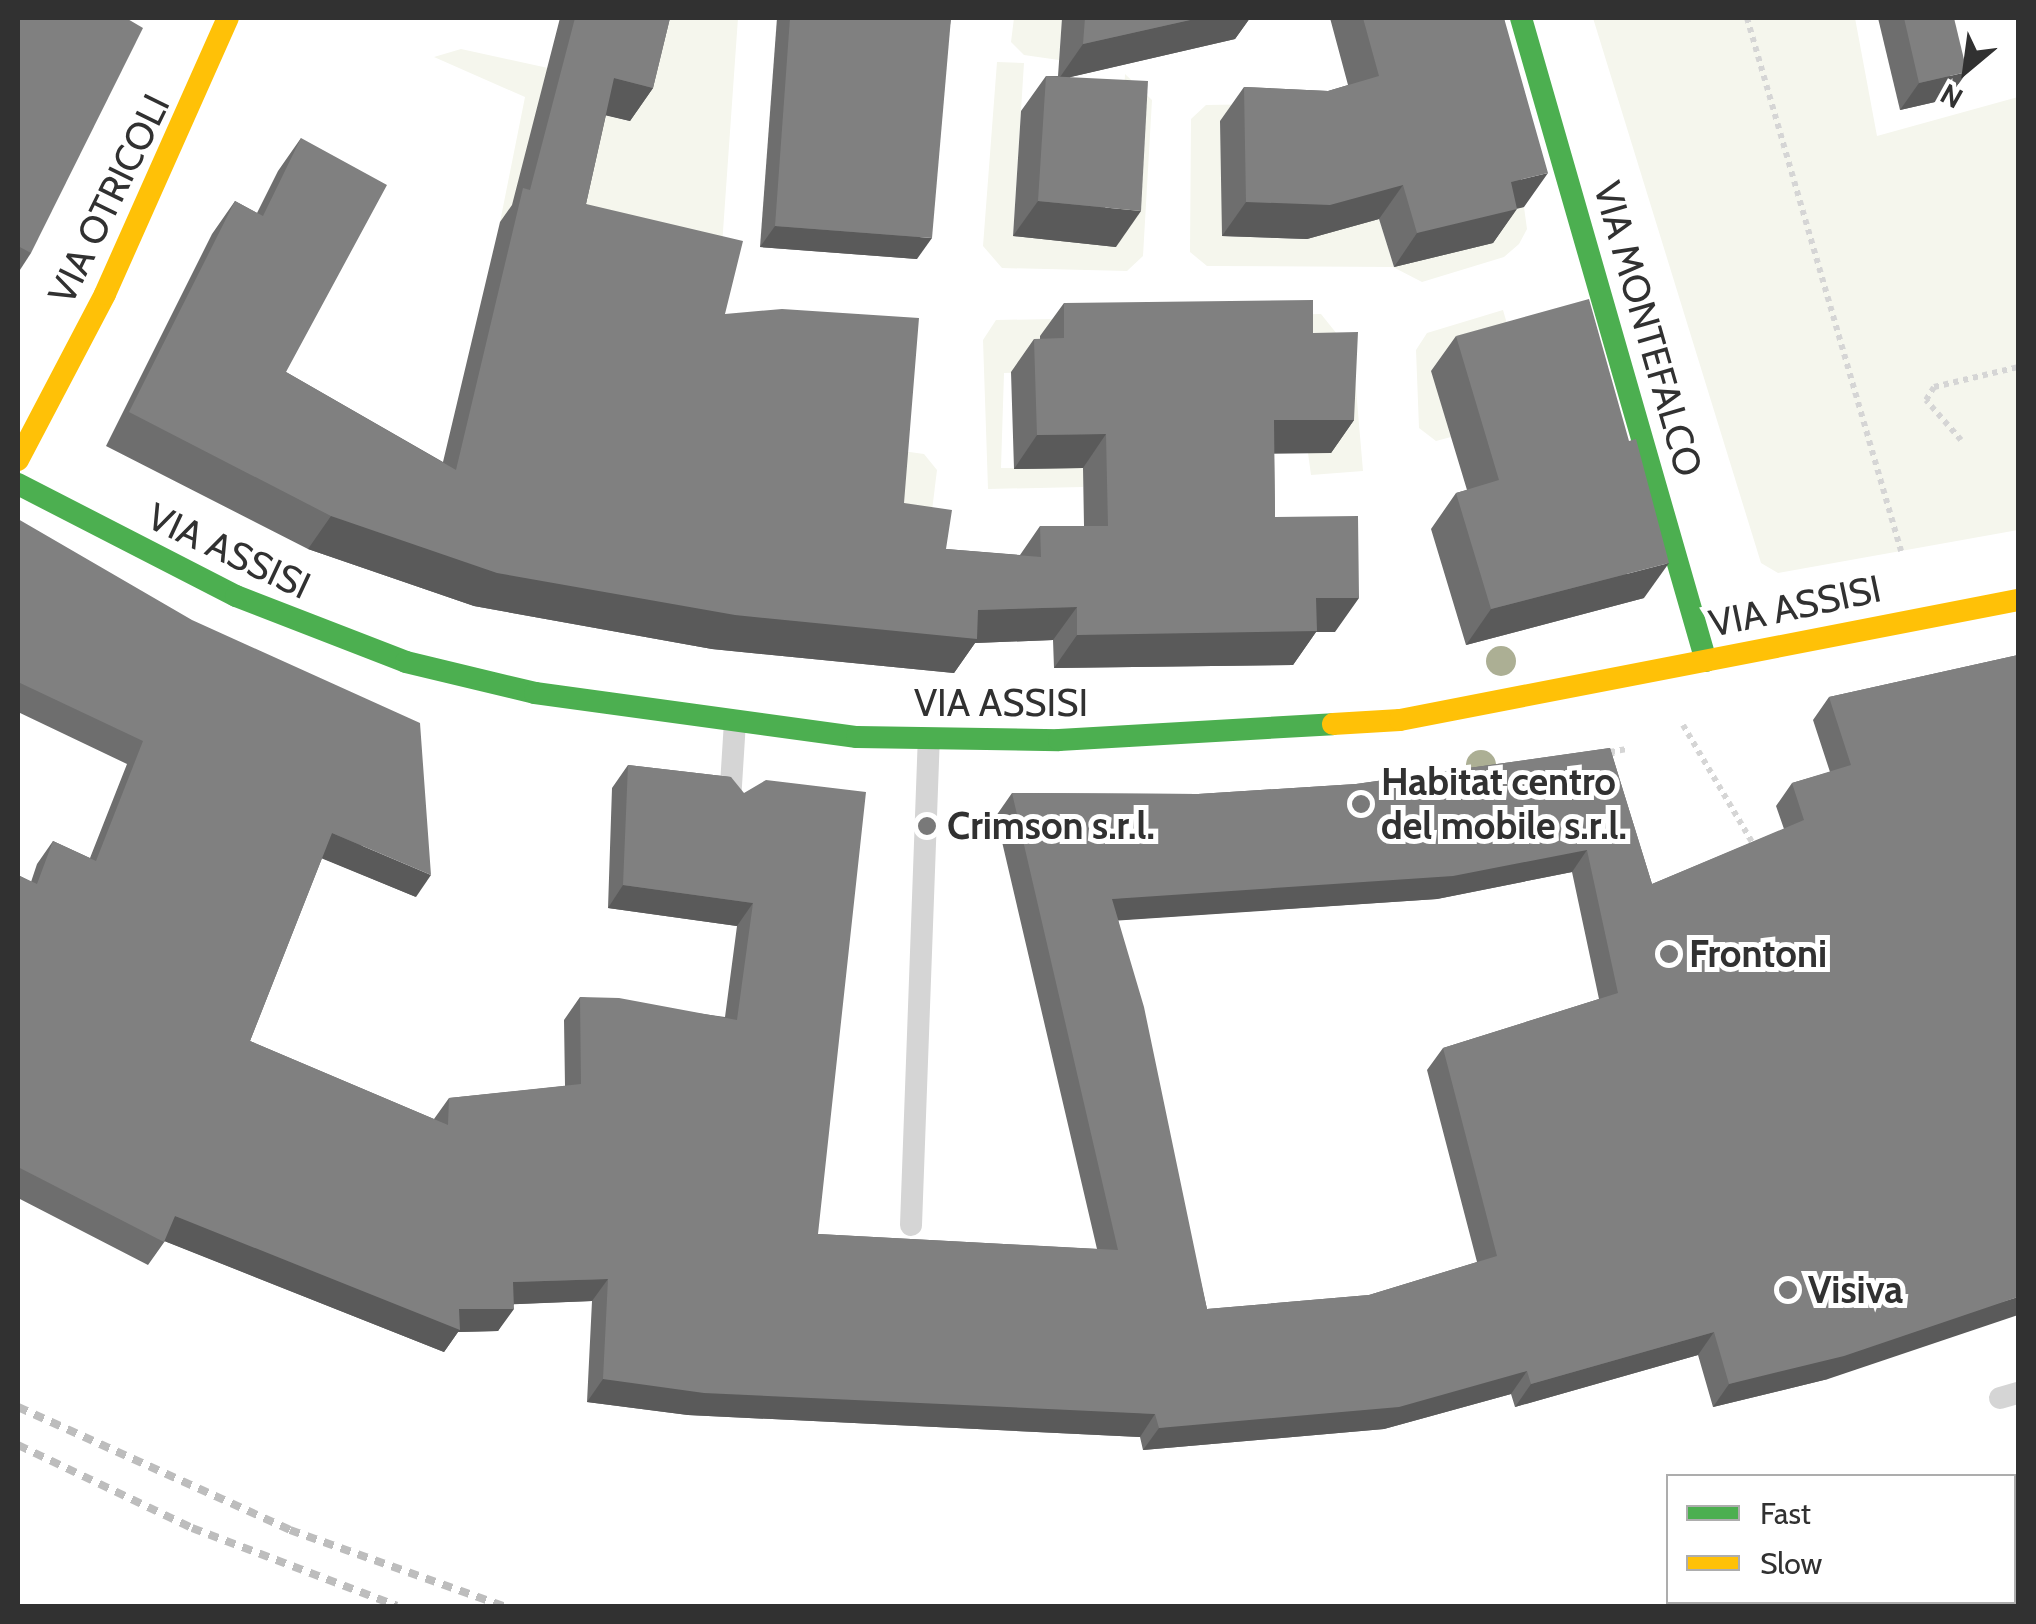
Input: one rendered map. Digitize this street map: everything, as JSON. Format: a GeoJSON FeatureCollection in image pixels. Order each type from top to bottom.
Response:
{"type":"FeatureCollection","features":[{"type":"Feature","properties":{"kind":"street","name":"VIA OTRICOLI"},"geometry":{"type":"LineString","coordinates":[[18,460],[104,294],[228,18]]}},
{"type":"Feature","properties":{"kind":"street","name":"VIA MONTEFALCO"},"geometry":{"type":"LineString","coordinates":[[1522,18],[1706,661]]}},
{"type":"Feature","properties":{"kind":"street","name":"VIA ASSISI"},"geometry":{"type":"LineString","coordinates":[[18,484],[236,596],[406,662],[535,693],[735,722],[928,739],[1059,740],[1384,722],[2018,600]]}},
{"type":"Feature","properties":{"kind":"lane"},"geometry":{"type":"LineString","coordinates":[[730,801],[735,722]]}},
{"type":"Feature","properties":{"kind":"lane"},"geometry":{"type":"LineString","coordinates":[[911,1225],[928,739]]}},
{"type":"Feature","properties":{"kind":"path"},"geometry":{"type":"LineString","coordinates":[[1747,18],[1901,550]]}},
{"type":"Feature","properties":{"kind":"path"},"geometry":{"type":"LineString","coordinates":[[1961,440],[1926,400],[1934,387],[2018,368]]}},
{"type":"Feature","properties":{"kind":"path"},"geometry":{"type":"LineString","coordinates":[[1682,725],[1762,858]]}},
{"type":"Feature","properties":{"kind":"path"},"geometry":{"type":"LineString","coordinates":[[1616,770],[1610,752],[1627,749]]}},
{"type":"Feature","properties":{"kind":"shaded area"},"geometry":{"type":"Polygon","coordinates":[[[654,18],[738,18],[720,274],[500,222],[525,97],[434,57],[461,49],[548,68],[591,112],[629,121],[654,18]]]}},
{"type":"Feature","properties":{"kind":"shaded area"},"geometry":{"type":"Polygon","coordinates":[[[1014,18],[1062,18],[1059,60],[1024,55],[1011,42],[1014,18]]]}},
{"type":"Feature","properties":{"kind":"shaded area"},"geometry":{"type":"Polygon","coordinates":[[[1593,18],[1855,18],[1877,136],[2018,97],[2018,530],[1778,573],[1761,563],[1593,18]]]}},
{"type":"Feature","properties":{"kind":"shaded area"},"geometry":{"type":"Polygon","coordinates":[[[997,62],[1024,63],[1013,236],[1116,246],[1125,74],[1152,100],[1143,256],[1127,271],[1002,268],[983,246],[997,62]]]}},
{"type":"Feature","properties":{"kind":"shaded area"},"geometry":{"type":"Polygon","coordinates":[[[1270,104],[1223,236],[1297,239],[1379,219],[1394,267],[1487,216],[1524,207],[1527,229],[1519,244],[1504,257],[1422,282],[1393,267],[1207,266],[1190,252],[1191,119],[1206,105],[1270,104]]]}},
{"type":"Feature","properties":{"kind":"shaded area"},"geometry":{"type":"Polygon","coordinates":[[[1503,310],[1514,348],[1432,371],[1451,437],[1436,441],[1419,428],[1416,350],[1427,333],[1503,310]]]}},
{"type":"Feature","properties":{"kind":"shaded area"},"geometry":{"type":"Polygon","coordinates":[[[1321,314],[1353,354],[1363,471],[1311,475],[1308,453],[1041,336],[1041,372],[1004,373],[1001,468],[1084,468],[1083,487],[988,489],[983,340],[996,320],[1321,314]]]}},
{"type":"Feature","properties":{"kind":"shaded area"},"geometry":{"type":"Polygon","coordinates":[[[888,449],[924,454],[937,470],[928,543],[881,536],[888,449]]]}},
{"type":"Feature","properties":{"kind":"building"},"geometry":{"type":"Polygon","coordinates":[[[18,18],[126,18],[143,28],[31,253],[18,246],[18,18]]]}},
{"type":"Feature","properties":{"kind":"building"},"geometry":{"type":"Polygon","coordinates":[[[575,18],[670,18],[653,88],[614,78],[586,204],[743,241],[725,314],[782,309],[919,318],[904,503],[952,510],[946,549],[1041,557],[1040,526],[1108,526],[1106,434],[1037,435],[1034,339],[1064,338],[1064,303],[1313,300],[1313,333],[1358,332],[1354,420],[1274,420],[1275,517],[1358,516],[1359,598],[1316,598],[1317,631],[1077,635],[1077,607],[978,610],[977,639],[735,615],[497,573],[331,516],[129,412],[235,201],[263,216],[301,138],[387,185],[286,372],[456,470],[523,188],[530,190],[575,18]]]}},
{"type":"Feature","properties":{"kind":"building"},"geometry":{"type":"Polygon","coordinates":[[[790,18],[951,18],[932,238],[775,226],[790,18]]]}},
{"type":"Feature","properties":{"kind":"building"},"geometry":{"type":"Polygon","coordinates":[[[1085,18],[1199,18],[1083,44],[1085,18]]]}},
{"type":"Feature","properties":{"kind":"building"},"geometry":{"type":"Polygon","coordinates":[[[1363,18],[1504,18],[1548,173],[1511,182],[1517,209],[1417,233],[1403,185],[1330,205],[1246,202],[1244,87],[1328,91],[1379,76],[1363,18]]]}},
{"type":"Feature","properties":{"kind":"building"},"geometry":{"type":"Polygon","coordinates":[[[1904,18],[1954,18],[1967,72],[1919,83],[1904,18]]]}},
{"type":"Feature","properties":{"kind":"building"},"geometry":{"type":"Polygon","coordinates":[[[1046,76],[1148,81],[1141,211],[1038,201],[1046,76]]]}},
{"type":"Feature","properties":{"kind":"building"},"geometry":{"type":"Polygon","coordinates":[[[1589,299],[1629,441],[1636,439],[1669,563],[1491,609],[1456,493],[1499,480],[1456,336],[1589,299]]]}},
{"type":"Feature","properties":{"kind":"building"},"geometry":{"type":"Polygon","coordinates":[[[18,519],[192,620],[420,723],[431,875],[332,833],[250,1041],[448,1125],[449,1098],[581,1084],[580,997],[619,998],[737,1020],[753,903],[623,885],[628,765],[731,777],[744,793],[766,780],[866,792],[818,1234],[1118,1250],[1012,793],[1198,794],[1356,784],[1610,748],[1652,884],[1804,820],[1792,783],[1851,765],[1829,697],[2018,655],[2018,1297],[1844,1356],[1729,1384],[1714,1332],[1531,1384],[1527,1371],[1399,1407],[1159,1428],[1155,1414],[704,1393],[603,1379],[608,1279],[513,1282],[514,1309],[459,1309],[460,1330],[175,1216],[164,1242],[18,1167],[18,875],[37,884],[53,841],[96,861],[143,741],[18,682],[18,519]],[[1587,850],[1453,876],[1112,899],[1144,1007],[1207,1309],[1369,1295],[1497,1256],[1443,1048],[1618,993],[1587,850]]]}},
{"type":"Feature","properties":{"kind":"railway"},"geometry":{"type":"LineString","coordinates":[[18,1407],[290,1530],[504,1606]]}},
{"type":"Feature","properties":{"kind":"railway"},"geometry":{"type":"LineString","coordinates":[[18,1445],[192,1528],[397,1606]]}},
{"type":"Feature","properties":{"kind":"traffic: fast"},"geometry":{"type":"LineString","coordinates":[[1521,18],[1706,661]]}},
{"type":"Feature","properties":{"kind":"traffic: fast"},"geometry":{"type":"LineString","coordinates":[[18,484],[236,596],[406,662],[535,693],[857,737],[1059,740],[1333,724]]}},
{"type":"Feature","properties":{"kind":"traffic: slow"},"geometry":{"type":"LineString","coordinates":[[18,460],[105,294],[228,18]]}},
{"type":"Feature","properties":{"kind":"traffic: slow"},"geometry":{"type":"LineString","coordinates":[[1333,724],[1400,720],[2018,600]]}},
{"type":"Feature","properties":{"kind":"place","name":"Habitat centro del mobile s.r.l."},"geometry":{"type":"Point","coordinates":[1361,804]}},
{"type":"Feature","properties":{"kind":"place","name":"Crimson s.r.l."},"geometry":{"type":"Point","coordinates":[927,826]}},
{"type":"Feature","properties":{"kind":"place","name":"Frontoni"},"geometry":{"type":"Point","coordinates":[1669,954]}},
{"type":"Feature","properties":{"kind":"place","name":"Visiva"},"geometry":{"type":"Point","coordinates":[1788,1290]}}]}
